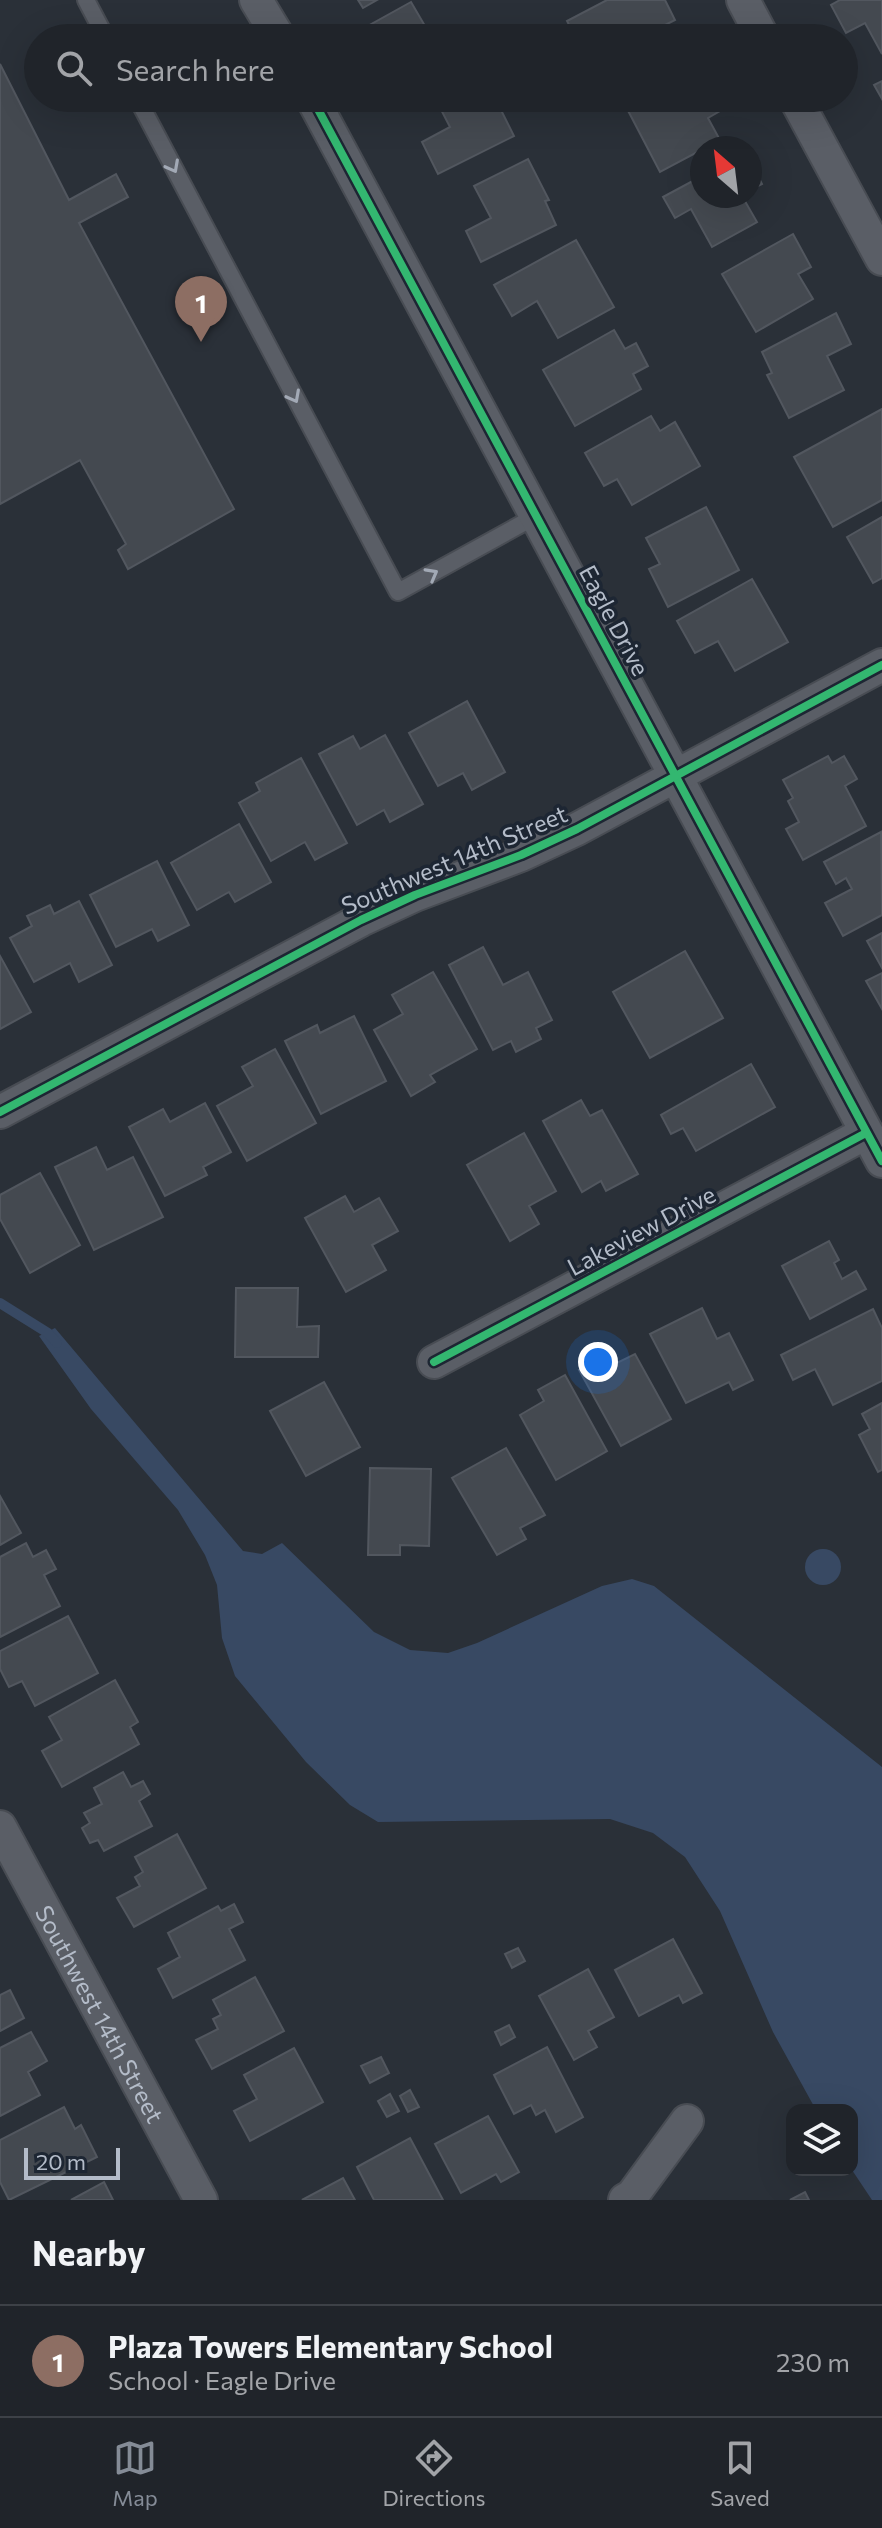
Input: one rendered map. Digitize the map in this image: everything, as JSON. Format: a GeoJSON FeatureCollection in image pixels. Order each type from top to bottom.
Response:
{"type":"FeatureCollection","features":[{"type":"Feature","properties":{"kind":"street"},"geometry":{"type":"LineString","coordinates":[[256,0],[271,24]]}},
{"type":"Feature","properties":{"kind":"street"},"geometry":{"type":"LineString","coordinates":[[743,0],[756,24]]}},
{"type":"Feature","properties":{"kind":"street","name":"Eagle Drive"},"geometry":{"type":"LineString","coordinates":[[320,112],[882,1161]]}},
{"type":"Feature","properties":{"kind":"street"},"geometry":{"type":"LineString","coordinates":[[803,112],[882,259]]}},
{"type":"Feature","properties":{"kind":"street","name":"Southwest 14th Street"},"geometry":{"type":"LineString","coordinates":[[0,1112],[361,920],[577,829],[882,665]]}},
{"type":"Feature","properties":{"kind":"street","name":"Lakeview Drive"},"geometry":{"type":"LineString","coordinates":[[434,1362],[866,1133]]}},
{"type":"Feature","properties":{"kind":"street","name":"Southwest 14th Street"},"geometry":{"type":"LineString","coordinates":[[0,1827],[201,2200]]}},
{"type":"Feature","properties":{"kind":"street"},"geometry":{"type":"LineString","coordinates":[[625,2200],[632,2196],[687,2121]]}},
{"type":"Feature","properties":{"kind":"lane"},"geometry":{"type":"LineString","coordinates":[[86,0],[99,24]]}},
{"type":"Feature","properties":{"kind":"lane"},"geometry":{"type":"LineString","coordinates":[[144,112],[398,592],[536,516]]}},
{"type":"Feature","properties":{"kind":"water"},"geometry":{"type":"Polygon","coordinates":[[[55,1328],[243,1551],[262,1554],[282,1543],[374,1632],[410,1650],[448,1653],[602,1586],[632,1579],[654,1586],[882,1767],[882,2200],[872,2200],[856,2176],[858,2104],[813,2104],[773,2032],[720,1911],[685,1857],[653,1833],[610,1819],[378,1822],[350,1805],[306,1762],[235,1676],[222,1638],[217,1585],[205,1555],[178,1510],[91,1409],[39,1336],[55,1328]]]}},
{"type":"Feature","properties":{"kind":"water"},"geometry":{"type":"Polygon","coordinates":[[[823,1549],[836,1554],[841,1567],[836,1580],[823,1585],[810,1580],[805,1567],[810,1554],[823,1549]]]}},
{"type":"Feature","properties":{"kind":"building"},"geometry":{"type":"Polygon","coordinates":[[[358,0],[377,0],[363,8],[358,0]]]}},
{"type":"Feature","properties":{"kind":"building"},"geometry":{"type":"Polygon","coordinates":[[[607,0],[665,0],[675,20],[667,24],[569,24],[567,21],[607,0]]]}},
{"type":"Feature","properties":{"kind":"building"},"geometry":{"type":"Polygon","coordinates":[[[840,0],[882,0],[882,54],[865,23],[858,27],[858,24],[841,24],[831,5],[840,0]]]}},
{"type":"Feature","properties":{"kind":"building"},"geometry":{"type":"Polygon","coordinates":[[[411,2],[424,24],[372,24],[411,2]]]}},
{"type":"Feature","properties":{"kind":"building"},"geometry":{"type":"Polygon","coordinates":[[[0,64],[69,200],[116,174],[128,197],[79,223],[234,509],[128,569],[118,550],[126,544],[80,460],[0,504],[0,64]]]}},
{"type":"Feature","properties":{"kind":"building"},"geometry":{"type":"Polygon","coordinates":[[[882,81],[882,99],[874,85],[882,81]]]}},
{"type":"Feature","properties":{"kind":"building"},"geometry":{"type":"Polygon","coordinates":[[[442,112],[502,112],[514,136],[438,174],[422,142],[450,127],[442,112]]]}},
{"type":"Feature","properties":{"kind":"building"},"geometry":{"type":"Polygon","coordinates":[[[629,112],[718,112],[708,118],[718,136],[690,136],[690,156],[660,172],[629,112]]]}},
{"type":"Feature","properties":{"kind":"building"},"geometry":{"type":"Polygon","coordinates":[[[528,159],[549,200],[545,201],[556,225],[481,262],[466,231],[491,218],[474,186],[528,159]]]}},
{"type":"Feature","properties":{"kind":"building"},"geometry":{"type":"Polygon","coordinates":[[[690,182],[690,208],[749,208],[757,222],[712,247],[691,209],[675,218],[663,197],[690,182]]]}},
{"type":"Feature","properties":{"kind":"building"},"geometry":{"type":"Polygon","coordinates":[[[793,234],[811,267],[798,274],[813,299],[756,332],[722,274],[793,234]]]}},
{"type":"Feature","properties":{"kind":"building"},"geometry":{"type":"Polygon","coordinates":[[[576,240],[614,307],[558,338],[537,301],[512,316],[494,285],[576,240]]]}},
{"type":"Feature","properties":{"kind":"building"},"geometry":{"type":"Polygon","coordinates":[[[836,313],[851,344],[827,356],[844,390],[789,418],[767,375],[772,373],[762,352],[836,313]]]}},
{"type":"Feature","properties":{"kind":"building"},"geometry":{"type":"Polygon","coordinates":[[[614,330],[625,349],[636,343],[648,366],[633,374],[641,389],[575,426],[543,370],[614,330]]]}},
{"type":"Feature","properties":{"kind":"building"},"geometry":{"type":"Polygon","coordinates":[[[882,409],[882,500],[833,527],[794,457],[882,409]]]}},
{"type":"Feature","properties":{"kind":"building"},"geometry":{"type":"Polygon","coordinates":[[[651,416],[660,431],[675,422],[700,466],[632,505],[617,479],[604,486],[585,453],[651,416]]]}},
{"type":"Feature","properties":{"kind":"building"},"geometry":{"type":"Polygon","coordinates":[[[706,507],[739,570],[668,607],[649,569],[660,564],[646,538],[706,507]]]}},
{"type":"Feature","properties":{"kind":"building"},"geometry":{"type":"Polygon","coordinates":[[[882,517],[882,578],[873,583],[847,537],[882,517]]]}},
{"type":"Feature","properties":{"kind":"building"},"geometry":{"type":"Polygon","coordinates":[[[752,579],[788,642],[735,671],[718,641],[695,653],[677,621],[752,579]]]}},
{"type":"Feature","properties":{"kind":"building"},"geometry":{"type":"Polygon","coordinates":[[[467,701],[505,772],[472,790],[463,773],[438,786],[409,733],[467,701]]]}},
{"type":"Feature","properties":{"kind":"building"},"geometry":{"type":"Polygon","coordinates":[[[385,735],[423,804],[390,822],[384,810],[357,825],[319,754],[353,736],[360,749],[385,735]]]}},
{"type":"Feature","properties":{"kind":"building"},"geometry":{"type":"Polygon","coordinates":[[[828,756],[832,763],[844,756],[857,779],[845,786],[866,826],[803,860],[786,829],[799,822],[788,801],[793,798],[783,780],[828,756]]]}},
{"type":"Feature","properties":{"kind":"building"},"geometry":{"type":"Polygon","coordinates":[[[301,758],[347,843],[315,860],[305,842],[271,861],[239,803],[260,791],[256,783],[301,758]]]}},
{"type":"Feature","properties":{"kind":"building"},"geometry":{"type":"Polygon","coordinates":[[[239,824],[271,882],[235,902],[229,892],[197,910],[171,863],[239,824]]]}},
{"type":"Feature","properties":{"kind":"building"},"geometry":{"type":"Polygon","coordinates":[[[881,832],[882,915],[843,936],[825,903],[852,889],[846,878],[836,884],[824,862],[881,832]]]}},
{"type":"Feature","properties":{"kind":"building"},"geometry":{"type":"Polygon","coordinates":[[[157,861],[189,925],[158,941],[152,929],[116,947],[90,895],[157,861]]]}},
{"type":"Feature","properties":{"kind":"building"},"geometry":{"type":"Polygon","coordinates":[[[79,901],[112,965],[79,982],[70,963],[34,982],[10,938],[32,926],[27,916],[50,905],[54,914],[79,901]]]}},
{"type":"Feature","properties":{"kind":"building"},"geometry":{"type":"Polygon","coordinates":[[[882,933],[882,968],[867,941],[882,933]]]}},
{"type":"Feature","properties":{"kind":"building"},"geometry":{"type":"Polygon","coordinates":[[[483,947],[503,985],[528,972],[552,1020],[536,1028],[541,1039],[516,1052],[511,1041],[493,1050],[449,965],[483,947]]]}},
{"type":"Feature","properties":{"kind":"building"},"geometry":{"type":"Polygon","coordinates":[[[685,951],[723,1018],[650,1058],[613,992],[685,951]]]}},
{"type":"Feature","properties":{"kind":"building"},"geometry":{"type":"Polygon","coordinates":[[[0,956],[31,1012],[0,1029],[0,956]]]}},
{"type":"Feature","properties":{"kind":"building"},"geometry":{"type":"Polygon","coordinates":[[[433,972],[477,1049],[430,1075],[435,1082],[411,1096],[374,1030],[403,1014],[392,995],[433,972]]]}},
{"type":"Feature","properties":{"kind":"building"},"geometry":{"type":"Polygon","coordinates":[[[882,973],[882,1009],[866,981],[882,973]]]}},
{"type":"Feature","properties":{"kind":"building"},"geometry":{"type":"Polygon","coordinates":[[[354,1016],[386,1081],[321,1114],[285,1041],[317,1025],[320,1033],[354,1016]]]}},
{"type":"Feature","properties":{"kind":"building"},"geometry":{"type":"Polygon","coordinates":[[[275,1049],[316,1123],[247,1161],[217,1106],[253,1086],[242,1067],[275,1049]]]}},
{"type":"Feature","properties":{"kind":"building"},"geometry":{"type":"Polygon","coordinates":[[[751,1064],[775,1107],[696,1151],[683,1128],[671,1134],[661,1115],[751,1064]]]}},
{"type":"Feature","properties":{"kind":"building"},"geometry":{"type":"Polygon","coordinates":[[[581,1100],[590,1116],[602,1110],[638,1174],[606,1191],[601,1181],[582,1192],[543,1121],[581,1100]]]}},
{"type":"Feature","properties":{"kind":"building"},"geometry":{"type":"Polygon","coordinates":[[[205,1103],[231,1152],[203,1167],[207,1175],[165,1196],[129,1127],[163,1109],[170,1122],[205,1103]]]}},
{"type":"Feature","properties":{"kind":"building"},"geometry":{"type":"Polygon","coordinates":[[[524,1133],[556,1191],[529,1206],[539,1224],[510,1241],[467,1165],[524,1133]]]}},
{"type":"Feature","properties":{"kind":"building"},"geometry":{"type":"Polygon","coordinates":[[[96,1147],[107,1170],[133,1157],[163,1217],[94,1250],[55,1167],[96,1147]]]}},
{"type":"Feature","properties":{"kind":"building"},"geometry":{"type":"Polygon","coordinates":[[[40,1173],[80,1245],[30,1273],[0,1219],[0,1195],[40,1173]]]}},
{"type":"Feature","properties":{"kind":"building"},"geometry":{"type":"Polygon","coordinates":[[[345,1196],[354,1212],[379,1198],[398,1231],[372,1245],[386,1270],[346,1292],[305,1218],[345,1196]]]}},
{"type":"Feature","properties":{"kind":"building"},"geometry":{"type":"Polygon","coordinates":[[[829,1241],[839,1260],[834,1263],[842,1279],[856,1271],[866,1289],[810,1319],[782,1266],[829,1241]]]}},
{"type":"Feature","properties":{"kind":"building"},"geometry":{"type":"Polygon","coordinates":[[[236,1288],[298,1288],[297,1327],[319,1326],[318,1357],[235,1357],[236,1288]]]}},
{"type":"Feature","properties":{"kind":"building"},"geometry":{"type":"Polygon","coordinates":[[[702,1308],[717,1339],[729,1333],[753,1380],[733,1390],[729,1382],[686,1403],[650,1334],[702,1308]]]}},
{"type":"Feature","properties":{"kind":"building"},"geometry":{"type":"Polygon","coordinates":[[[873,1309],[882,1328],[882,1381],[833,1405],[815,1369],[793,1380],[781,1355],[873,1309]]]}},
{"type":"Feature","properties":{"kind":"building"},"geometry":{"type":"Polygon","coordinates":[[[611,1352],[617,1363],[635,1354],[671,1419],[621,1446],[579,1370],[611,1352]]]}},
{"type":"Feature","properties":{"kind":"building"},"geometry":{"type":"Polygon","coordinates":[[[565,1375],[607,1451],[556,1480],[520,1415],[544,1401],[538,1390],[565,1375]]]}},
{"type":"Feature","properties":{"kind":"building"},"geometry":{"type":"Polygon","coordinates":[[[324,1382],[360,1447],[306,1476],[270,1411],[324,1382]]]}},
{"type":"Feature","properties":{"kind":"building"},"geometry":{"type":"Polygon","coordinates":[[[882,1403],[882,1470],[878,1472],[859,1435],[870,1429],[862,1414],[882,1403]]]}},
{"type":"Feature","properties":{"kind":"building"},"geometry":{"type":"Polygon","coordinates":[[[506,1448],[545,1515],[520,1528],[526,1539],[497,1555],[452,1478],[506,1448]]]}},
{"type":"Feature","properties":{"kind":"building"},"geometry":{"type":"Polygon","coordinates":[[[370,1468],[431,1469],[429,1546],[400,1545],[400,1555],[368,1555],[370,1468]]]}},
{"type":"Feature","properties":{"kind":"building"},"geometry":{"type":"Polygon","coordinates":[[[0,1496],[21,1533],[0,1545],[0,1496]]]}},
{"type":"Feature","properties":{"kind":"building"},"geometry":{"type":"Polygon","coordinates":[[[26,1543],[33,1557],[46,1550],[56,1569],[44,1575],[60,1606],[0,1637],[0,1557],[26,1543]]]}},
{"type":"Feature","properties":{"kind":"building"},"geometry":{"type":"Polygon","coordinates":[[[68,1616],[98,1673],[35,1706],[22,1681],[9,1687],[0,1669],[0,1651],[68,1616]]]}},
{"type":"Feature","properties":{"kind":"building"},"geometry":{"type":"Polygon","coordinates":[[[115,1680],[138,1722],[130,1727],[139,1744],[62,1787],[42,1751],[62,1740],[49,1717],[115,1680]]]}},
{"type":"Feature","properties":{"kind":"building"},"geometry":{"type":"Polygon","coordinates":[[[123,1772],[131,1787],[143,1781],[150,1794],[139,1801],[152,1826],[104,1851],[98,1840],[90,1843],[82,1828],[90,1823],[84,1813],[102,1804],[94,1788],[123,1772]]]}},
{"type":"Feature","properties":{"kind":"building"},"geometry":{"type":"Polygon","coordinates":[[[177,1834],[206,1888],[134,1927],[117,1898],[140,1886],[135,1877],[143,1872],[135,1857],[177,1834]]]}},
{"type":"Feature","properties":{"kind":"building"},"geometry":{"type":"Polygon","coordinates":[[[234,1904],[243,1922],[229,1929],[245,1960],[173,1998],[158,1969],[180,1957],[168,1933],[218,1906],[221,1911],[234,1904]]]}},
{"type":"Feature","properties":{"kind":"building"},"geometry":{"type":"Polygon","coordinates":[[[673,1939],[702,1993],[683,2003],[679,1995],[639,2016],[615,1970],[673,1939]]]}},
{"type":"Feature","properties":{"kind":"building"},"geometry":{"type":"Polygon","coordinates":[[[518,1948],[525,1961],[512,1968],[505,1954],[518,1948]]]}},
{"type":"Feature","properties":{"kind":"building"},"geometry":{"type":"Polygon","coordinates":[[[588,1969],[614,2017],[588,2031],[597,2047],[574,2060],[539,1996],[588,1969]]]}},
{"type":"Feature","properties":{"kind":"building"},"geometry":{"type":"Polygon","coordinates":[[[255,1977],[284,2031],[212,2069],[196,2040],[218,2029],[213,2019],[221,2015],[213,2000],[255,1977]]]}},
{"type":"Feature","properties":{"kind":"building"},"geometry":{"type":"Polygon","coordinates":[[[10,1990],[24,2018],[0,2031],[0,1995],[10,1990]]]}},
{"type":"Feature","properties":{"kind":"building"},"geometry":{"type":"Polygon","coordinates":[[[509,2025],[515,2037],[501,2045],[495,2032],[509,2025]]]}},
{"type":"Feature","properties":{"kind":"building"},"geometry":{"type":"Polygon","coordinates":[[[31,2032],[47,2061],[28,2072],[40,2095],[0,2116],[0,2048],[31,2032]]]}},
{"type":"Feature","properties":{"kind":"building"},"geometry":{"type":"Polygon","coordinates":[[[547,2047],[583,2117],[556,2132],[545,2110],[536,2115],[531,2105],[514,2114],[494,2075],[547,2047]]]}},
{"type":"Feature","properties":{"kind":"building"},"geometry":{"type":"Polygon","coordinates":[[[294,2048],[323,2102],[250,2141],[234,2111],[257,2099],[244,2075],[294,2048]]]}},
{"type":"Feature","properties":{"kind":"building"},"geometry":{"type":"Polygon","coordinates":[[[381,2057],[389,2073],[370,2083],[361,2066],[381,2057]]]}},
{"type":"Feature","properties":{"kind":"building"},"geometry":{"type":"Polygon","coordinates":[[[410,2090],[419,2107],[408,2112],[400,2096],[410,2090]]]}},
{"type":"Feature","properties":{"kind":"building"},"geometry":{"type":"Polygon","coordinates":[[[390,2094],[399,2111],[387,2117],[378,2101],[390,2094]]]}},
{"type":"Feature","properties":{"kind":"building"},"geometry":{"type":"Polygon","coordinates":[[[64,2107],[75,2129],[81,2125],[97,2157],[9,2200],[0,2182],[0,2140],[64,2107]]]}},
{"type":"Feature","properties":{"kind":"building"},"geometry":{"type":"Polygon","coordinates":[[[488,2116],[519,2172],[501,2182],[496,2174],[461,2193],[435,2144],[488,2116]]]}},
{"type":"Feature","properties":{"kind":"building"},"geometry":{"type":"Polygon","coordinates":[[[410,2138],[443,2200],[374,2200],[357,2167],[410,2138]]]}},
{"type":"Feature","properties":{"kind":"building"},"geometry":{"type":"Polygon","coordinates":[[[343,2178],[355,2200],[302,2200],[343,2178]]]}},
{"type":"Feature","properties":{"kind":"building"},"geometry":{"type":"Polygon","coordinates":[[[104,2182],[113,2200],[71,2200],[104,2182]]]}},
{"type":"Feature","properties":{"kind":"building"},"geometry":{"type":"Polygon","coordinates":[[[805,2192],[809,2200],[790,2200],[805,2192]]]}},
{"type":"Feature","properties":{"kind":"waterway"},"geometry":{"type":"LineString","coordinates":[[0,1303],[48,1333],[57,1343]]}},
{"type":"Feature","properties":{"kind":"cycle path"},"geometry":{"type":"LineString","coordinates":[[320,112],[882,1161]]}},
{"type":"Feature","properties":{"kind":"cycle path"},"geometry":{"type":"LineString","coordinates":[[0,1112],[361,920],[577,829],[882,665]]}},
{"type":"Feature","properties":{"kind":"cycle path"},"geometry":{"type":"LineString","coordinates":[[434,1362],[866,1133]]}},
{"type":"Feature","properties":{"kind":"place","name":"Plaza Towers Elementary School"},"geometry":{"type":"Point","coordinates":[201,342]}}]}
